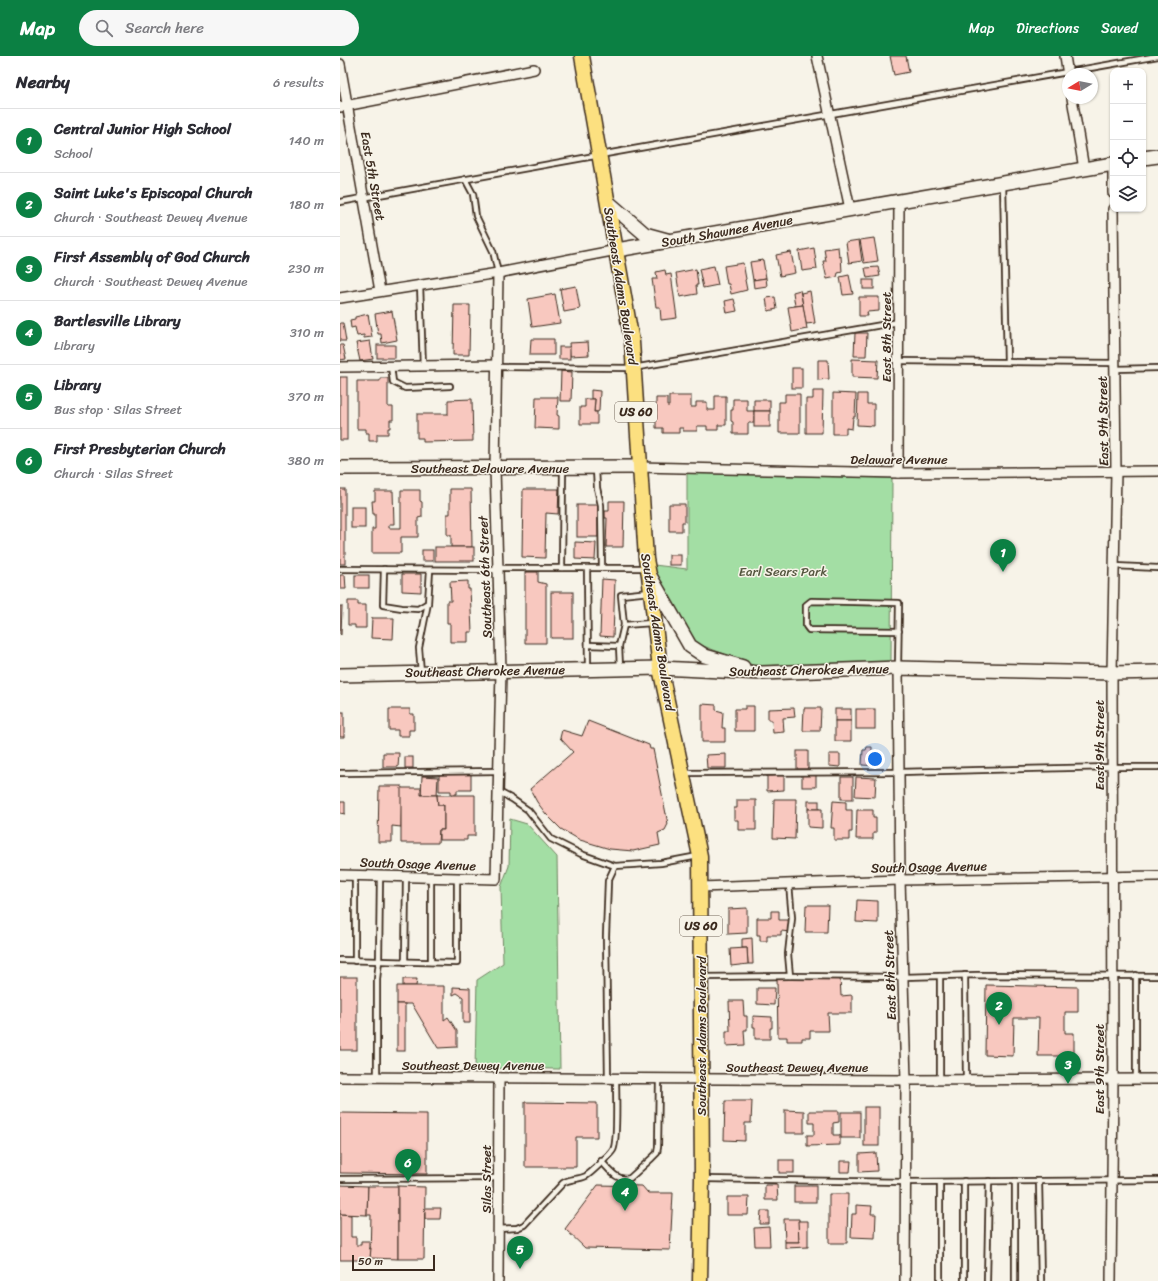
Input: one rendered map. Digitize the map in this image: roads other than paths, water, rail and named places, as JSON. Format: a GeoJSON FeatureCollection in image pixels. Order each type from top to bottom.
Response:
{"type":"FeatureCollection","features":[{"type":"Feature","properties":{"kind":"main road","name":"Southeast Adams Boulevard"},"geometry":{"type":"LineString","coordinates":[[582,56],[632,342],[639,467],[648,571],[660,668],[700,856],[702,1179],[700,1281]]}},
{"type":"Feature","properties":{"kind":"street"},"geometry":{"type":"LineString","coordinates":[[817,56],[850,209]]}},
{"type":"Feature","properties":{"kind":"street"},"geometry":{"type":"LineString","coordinates":[[1065,56],[1067,68]]}},
{"type":"Feature","properties":{"kind":"street","name":"East 5th Street"},"geometry":{"type":"LineString","coordinates":[[340,64],[344,107],[364,198],[380,292]]}},
{"type":"Feature","properties":{"kind":"street"},"geometry":{"type":"LineString","coordinates":[[344,107],[534,69]]}},
{"type":"Feature","properties":{"kind":"street"},"geometry":{"type":"LineString","coordinates":[[1073,104],[1084,169]]}},
{"type":"Feature","properties":{"kind":"street"},"geometry":{"type":"LineString","coordinates":[[1146,158],[1158,156]]}},
{"type":"Feature","properties":{"kind":"street","name":"South Shawnee Avenue"},"geometry":{"type":"LineString","coordinates":[[340,298],[498,273],[671,240],[1110,165]]}},
{"type":"Feature","properties":{"kind":"street","name":"East 8th Street"},"geometry":{"type":"LineString","coordinates":[[898,473],[899,200]]}},
{"type":"Feature","properties":{"kind":"street"},"geometry":{"type":"LineString","coordinates":[[608,202],[645,234],[671,240]]}},
{"type":"Feature","properties":{"kind":"street","name":"East 9th Street"},"geometry":{"type":"LineString","coordinates":[[1111,1281],[1113,1079],[1112,673],[1116,471],[1113,212]]}},
{"type":"Feature","properties":{"kind":"street","name":"Southeast 6th Street"},"geometry":{"type":"LineString","coordinates":[[496,879],[500,671],[494,468],[498,273]]}},
{"type":"Feature","properties":{"kind":"street"},"geometry":{"type":"LineString","coordinates":[[340,367],[496,366]]}},
{"type":"Feature","properties":{"kind":"street","name":"Delaware Avenue"},"geometry":{"type":"LineString","coordinates":[[639,467],[898,473],[1158,471]]}},
{"type":"Feature","properties":{"kind":"street","name":"Southeast Delaware Avenue"},"geometry":{"type":"LineString","coordinates":[[340,468],[639,467]]}},
{"type":"Feature","properties":{"kind":"street"},"geometry":{"type":"LineString","coordinates":[[648,571],[690,646],[704,656],[762,673]]}},
{"type":"Feature","properties":{"kind":"street","name":"Southeast Cherokee Avenue"},"geometry":{"type":"LineString","coordinates":[[340,675],[620,668],[660,668],[762,673],[898,668],[1112,673],[1158,672]]}},
{"type":"Feature","properties":{"kind":"street","name":"East 8th Street"},"geometry":{"type":"LineString","coordinates":[[898,668],[900,880],[906,1080],[905,1281]]}},
{"type":"Feature","properties":{"kind":"street","name":"South Osage Avenue"},"geometry":{"type":"LineString","coordinates":[[340,875],[496,879]]}},
{"type":"Feature","properties":{"kind":"street","name":"South Osage Avenue"},"geometry":{"type":"LineString","coordinates":[[701,888],[900,880],[1158,876]]}},
{"type":"Feature","properties":{"kind":"street","name":"Southeast Dewey Avenue"},"geometry":{"type":"LineString","coordinates":[[340,1077],[906,1080],[1158,1079]]}},
{"type":"Feature","properties":{"kind":"street","name":"Silas Street"},"geometry":{"type":"LineString","coordinates":[[498,1281],[499,1078]]}},
{"type":"Feature","properties":{"kind":"lane"},"geometry":{"type":"LineString","coordinates":[[1098,68],[1158,56]]}},
{"type":"Feature","properties":{"kind":"lane"},"geometry":{"type":"LineString","coordinates":[[340,202],[600,155],[1062,75]]}},
{"type":"Feature","properties":{"kind":"lane"},"geometry":{"type":"LineString","coordinates":[[465,179],[472,194],[476,216],[493,251],[498,273]]}},
{"type":"Feature","properties":{"kind":"lane"},"geometry":{"type":"LineString","coordinates":[[1003,183],[1007,362]]}},
{"type":"Feature","properties":{"kind":"lane"},"geometry":{"type":"LineString","coordinates":[[420,285],[423,366]]}},
{"type":"Feature","properties":{"kind":"lane"},"geometry":{"type":"LineString","coordinates":[[496,366],[633,368],[899,322]]}},
{"type":"Feature","properties":{"kind":"lane"},"geometry":{"type":"LineString","coordinates":[[899,361],[1007,362],[1158,368]]}},
{"type":"Feature","properties":{"kind":"lane"},"geometry":{"type":"LineString","coordinates":[[391,366],[393,382],[404,388],[450,386]]}},
{"type":"Feature","properties":{"kind":"lane"},"geometry":{"type":"LineString","coordinates":[[562,568],[564,468]]}},
{"type":"Feature","properties":{"kind":"lane"},"geometry":{"type":"LineString","coordinates":[[596,468],[597,488],[601,505],[602,568]]}},
{"type":"Feature","properties":{"kind":"lane"},"geometry":{"type":"LineString","coordinates":[[1114,566],[1158,568]]}},
{"type":"Feature","properties":{"kind":"lane"},"geometry":{"type":"LineString","coordinates":[[587,568],[588,669]]}},
{"type":"Feature","properties":{"kind":"lane"},"geometry":{"type":"LineString","coordinates":[[340,569],[430,570],[602,568],[648,571]]}},
{"type":"Feature","properties":{"kind":"lane"},"geometry":{"type":"LineString","coordinates":[[384,569],[383,605],[418,609],[428,603]]}},
{"type":"Feature","properties":{"kind":"lane"},"geometry":{"type":"LineString","coordinates":[[421,673],[419,648],[428,603],[430,570]]}},
{"type":"Feature","properties":{"kind":"lane"},"geometry":{"type":"LineString","coordinates":[[620,668],[619,646],[624,625],[621,595],[651,592]]}},
{"type":"Feature","properties":{"kind":"lane"},"geometry":{"type":"LineString","coordinates":[[898,668],[899,631],[899,603],[811,601],[806,605],[806,626],[809,630],[899,631]]}},
{"type":"Feature","properties":{"kind":"lane"},"geometry":{"type":"LineString","coordinates":[[624,625],[655,623]]}},
{"type":"Feature","properties":{"kind":"lane"},"geometry":{"type":"LineString","coordinates":[[588,645],[619,646]]}},
{"type":"Feature","properties":{"kind":"lane"},"geometry":{"type":"LineString","coordinates":[[682,773],[899,772],[1158,767]]}},
{"type":"Feature","properties":{"kind":"lane"},"geometry":{"type":"LineString","coordinates":[[340,773],[498,771]]}},
{"type":"Feature","properties":{"kind":"lane"},"geometry":{"type":"LineString","coordinates":[[498,792],[512,799],[528,810],[551,839],[581,854],[615,866],[661,863],[700,856]]}},
{"type":"Feature","properties":{"kind":"lane"},"geometry":{"type":"LineString","coordinates":[[498,1229],[517,1228],[524,1225],[563,1183],[568,1179],[578,1179],[586,1176],[613,1150],[616,1139],[606,936],[608,881],[615,866]]}},
{"type":"Feature","properties":{"kind":"lane"},"geometry":{"type":"LineString","coordinates":[[354,961],[355,875]]}},
{"type":"Feature","properties":{"kind":"lane"},"geometry":{"type":"LineString","coordinates":[[377,1077],[377,979],[379,961],[380,876]]}},
{"type":"Feature","properties":{"kind":"lane"},"geometry":{"type":"LineString","coordinates":[[404,962],[406,877]]}},
{"type":"Feature","properties":{"kind":"lane"},"geometry":{"type":"LineString","coordinates":[[431,962],[432,877]]}},
{"type":"Feature","properties":{"kind":"lane"},"geometry":{"type":"LineString","coordinates":[[340,960],[456,963],[458,878]]}},
{"type":"Feature","properties":{"kind":"lane"},"geometry":{"type":"LineString","coordinates":[[789,884],[792,918],[788,954],[790,976]]}},
{"type":"Feature","properties":{"kind":"lane"},"geometry":{"type":"LineString","coordinates":[[965,975],[966,1080]]}},
{"type":"Feature","properties":{"kind":"lane"},"geometry":{"type":"LineString","coordinates":[[701,977],[903,977],[965,975],[1158,976]]}},
{"type":"Feature","properties":{"kind":"lane"},"geometry":{"type":"LineString","coordinates":[[940,976],[940,1079]]}},
{"type":"Feature","properties":{"kind":"lane"},"geometry":{"type":"LineString","coordinates":[[1136,976],[1136,1079]]}},
{"type":"Feature","properties":{"kind":"lane"},"geometry":{"type":"LineString","coordinates":[[601,1162],[617,1177],[626,1179],[630,1178],[657,1153],[659,1079]]}},
{"type":"Feature","properties":{"kind":"lane"},"geometry":{"type":"LineString","coordinates":[[340,1179],[499,1178]]}},
{"type":"Feature","properties":{"kind":"lane"},"geometry":{"type":"LineString","coordinates":[[702,1179],[906,1182],[1158,1180]]}},
{"type":"Feature","properties":{"kind":"lane"},"geometry":{"type":"LineString","coordinates":[[987,1281],[989,1181]]}},
{"type":"Feature","properties":{"kind":"lane"},"geometry":{"type":"LineString","coordinates":[[1015,1181],[1015,1281]]}},
{"type":"Feature","properties":{"kind":"lane"},"geometry":{"type":"LineString","coordinates":[[1039,1181],[1042,1281]]}},
{"type":"Feature","properties":{"kind":"lane"},"geometry":{"type":"LineString","coordinates":[[940,1182],[940,1281]]}},
{"type":"Feature","properties":{"kind":"lane"},"geometry":{"type":"LineString","coordinates":[[964,1182],[964,1281]]}},
{"type":"Feature","properties":{"kind":"place","name":"Central Junior High School"},"geometry":{"type":"Point","coordinates":[1003,572]}},
{"type":"Feature","properties":{"kind":"place","name":"Saint Luke's Episcopal Church"},"geometry":{"type":"Point","coordinates":[999,1025]}},
{"type":"Feature","properties":{"kind":"place","name":"First Assembly of God Church"},"geometry":{"type":"Point","coordinates":[1068,1084]}},
{"type":"Feature","properties":{"kind":"place","name":"First Presbyterian Church"},"geometry":{"type":"Point","coordinates":[408,1182]}},
{"type":"Feature","properties":{"kind":"place","name":"Bartlesville Library"},"geometry":{"type":"Point","coordinates":[625,1211]}},
{"type":"Feature","properties":{"kind":"place","name":"Library"},"geometry":{"type":"Point","coordinates":[520,1269]}},
{"type":"Feature","properties":{"kind":"park label","name":"Earl Sears Park"},"geometry":{"type":"Point","coordinates":[783,571]}}]}
